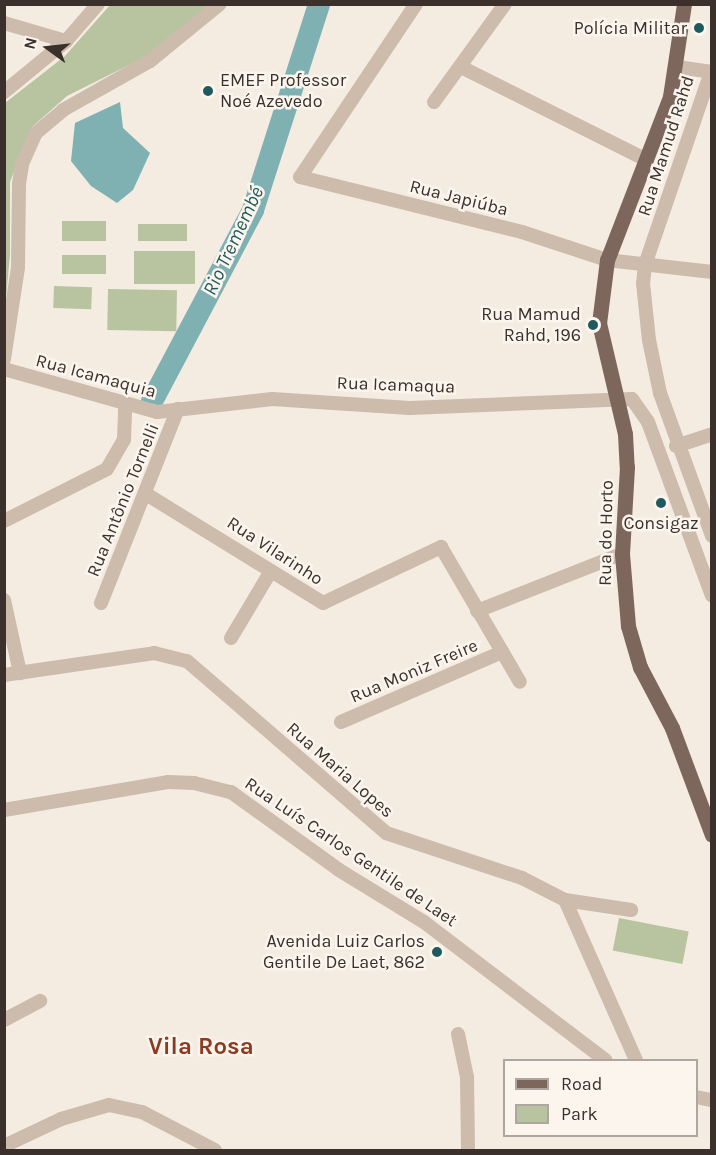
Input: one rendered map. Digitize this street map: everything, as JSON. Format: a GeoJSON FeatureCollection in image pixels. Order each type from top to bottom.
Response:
{"type":"FeatureCollection","features":[{"type":"Feature","properties":{"kind":"main road"},"geometry":{"type":"LineString","coordinates":[[672,4],[682,28]]}},
{"type":"Feature","properties":{"kind":"main road","name":"Rua Mamud Rahd"},"geometry":{"type":"LineString","coordinates":[[614,397],[599,323],[607,260],[647,160],[677,67],[684,4]]}},
{"type":"Feature","properties":{"kind":"main road","name":"Rua do Horto"},"geometry":{"type":"LineString","coordinates":[[614,397],[622,415],[627,467],[622,554],[624,598],[635,651],[647,684],[672,728],[711,835]]}},
{"type":"Feature","properties":{"kind":"street"},"geometry":{"type":"LineString","coordinates":[[4,92],[66,41],[98,4]]}},
{"type":"Feature","properties":{"kind":"street"},"geometry":{"type":"LineString","coordinates":[[4,359],[18,267],[19,184],[22,164],[36,133],[63,110],[150,61],[220,4]]}},
{"type":"Feature","properties":{"kind":"street","name":"Rua Japiúba"},"geometry":{"type":"LineString","coordinates":[[416,4],[300,177],[522,232],[607,260]]}},
{"type":"Feature","properties":{"kind":"street"},"geometry":{"type":"LineString","coordinates":[[434,102],[505,4]]}},
{"type":"Feature","properties":{"kind":"street"},"geometry":{"type":"LineString","coordinates":[[4,23],[66,41]]}},
{"type":"Feature","properties":{"kind":"street"},"geometry":{"type":"LineString","coordinates":[[461,67],[647,160]]}},
{"type":"Feature","properties":{"kind":"street","name":"Rua Mamud Rahd"},"geometry":{"type":"LineString","coordinates":[[677,67],[711,72],[672,196],[645,265],[648,340],[676,446],[711,536]]}},
{"type":"Feature","properties":{"kind":"street"},"geometry":{"type":"LineString","coordinates":[[607,260],[711,272]]}},
{"type":"Feature","properties":{"kind":"street","name":"Rua Icamaquia"},"geometry":{"type":"LineString","coordinates":[[4,369],[125,405],[157,412],[178,409]]}},
{"type":"Feature","properties":{"kind":"street"},"geometry":{"type":"LineString","coordinates":[[614,397],[632,399],[648,422],[711,596]]}},
{"type":"Feature","properties":{"kind":"street","name":"Rua Icamaqua"},"geometry":{"type":"LineString","coordinates":[[178,409],[272,399],[410,408],[614,397]]}},
{"type":"Feature","properties":{"kind":"street"},"geometry":{"type":"LineString","coordinates":[[4,521],[107,470],[124,440],[125,405]]}},
{"type":"Feature","properties":{"kind":"street","name":"Rua Antônio Tornelli"},"geometry":{"type":"LineString","coordinates":[[101,603],[178,409]]}},
{"type":"Feature","properties":{"kind":"street"},"geometry":{"type":"LineString","coordinates":[[676,446],[711,434]]}},
{"type":"Feature","properties":{"kind":"street","name":"Rua Vilarinho"},"geometry":{"type":"LineString","coordinates":[[146,494],[271,571],[327,602],[441,547],[477,611]]}},
{"type":"Feature","properties":{"kind":"street"},"geometry":{"type":"LineString","coordinates":[[520,682],[477,611],[622,554]]}},
{"type":"Feature","properties":{"kind":"street"},"geometry":{"type":"LineString","coordinates":[[231,638],[271,571]]}},
{"type":"Feature","properties":{"kind":"street"},"geometry":{"type":"LineString","coordinates":[[4,600],[20,673]]}},
{"type":"Feature","properties":{"kind":"street","name":"Rua Moniz Freire"},"geometry":{"type":"LineString","coordinates":[[341,722],[502,652]]}},
{"type":"Feature","properties":{"kind":"street","name":"Rua Maria Lopes"},"geometry":{"type":"LineString","coordinates":[[4,675],[154,653],[187,661],[386,833],[522,878],[565,900],[631,910]]}},
{"type":"Feature","properties":{"kind":"street","name":"Rua Luís Carlos Gentile de Laet"},"geometry":{"type":"LineString","coordinates":[[6,811],[168,782],[195,783],[231,792],[339,870],[431,927],[604,1059]]}},
{"type":"Feature","properties":{"kind":"street"},"geometry":{"type":"LineString","coordinates":[[565,900],[636,1059]]}},
{"type":"Feature","properties":{"kind":"street"},"geometry":{"type":"LineString","coordinates":[[4,1020],[40,1001]]}},
{"type":"Feature","properties":{"kind":"street"},"geometry":{"type":"LineString","coordinates":[[458,1034],[467,1077],[468,1150]]}},
{"type":"Feature","properties":{"kind":"street"},"geometry":{"type":"LineString","coordinates":[[4,1146],[61,1119],[109,1105],[142,1112],[215,1150]]}},
{"type":"Feature","properties":{"kind":"green space"},"geometry":{"type":"Polygon","coordinates":[[[110,5],[209,5],[149,55],[67,96],[32,127],[10,182],[10,255],[5,309],[5,103],[65,56],[110,5]]]}},
{"type":"Feature","properties":{"kind":"green space"},"geometry":{"type":"Polygon","coordinates":[[[62,221],[106,221],[106,241],[62,241],[62,221]]]}},
{"type":"Feature","properties":{"kind":"green space"},"geometry":{"type":"Polygon","coordinates":[[[138,224],[187,224],[187,241],[138,241],[138,224]]]}},
{"type":"Feature","properties":{"kind":"green space"},"geometry":{"type":"Polygon","coordinates":[[[134,251],[195,251],[195,284],[134,284],[134,251]]]}},
{"type":"Feature","properties":{"kind":"green space"},"geometry":{"type":"Polygon","coordinates":[[[62,255],[106,255],[106,274],[62,274],[62,255]]]}},
{"type":"Feature","properties":{"kind":"green space"},"geometry":{"type":"Polygon","coordinates":[[[54,286],[92,287],[91,309],[53,308],[54,286]]]}},
{"type":"Feature","properties":{"kind":"green space"},"geometry":{"type":"Polygon","coordinates":[[[108,289],[177,290],[176,331],[107,330],[108,289]]]}},
{"type":"Feature","properties":{"kind":"green space"},"geometry":{"type":"Polygon","coordinates":[[[619,918],[689,932],[682,964],[613,950],[619,918]]]}},
{"type":"Feature","properties":{"kind":"water"},"geometry":{"type":"Polygon","coordinates":[[[120,102],[123,128],[150,153],[133,190],[117,203],[91,186],[71,161],[75,123],[120,102]]]}},
{"type":"Feature","properties":{"kind":"waterway","name":"Rio Tremembé"},"geometry":{"type":"LineString","coordinates":[[152,401],[253,210],[319,4]]}},
{"type":"Feature","properties":{"kind":"place","name":"Polícia Militar"},"geometry":{"type":"Point","coordinates":[699,28]}},
{"type":"Feature","properties":{"kind":"place","name":"EMEF Professor Noé Azevedo"},"geometry":{"type":"Point","coordinates":[208,91]}},
{"type":"Feature","properties":{"kind":"place","name":"Rua Mamud Rahd, 196"},"geometry":{"type":"Point","coordinates":[593,325]}},
{"type":"Feature","properties":{"kind":"place","name":"Consigaz"},"geometry":{"type":"Point","coordinates":[661,503]}},
{"type":"Feature","properties":{"kind":"place","name":"Avenida Luiz Carlos Gentile De Laet, 862"},"geometry":{"type":"Point","coordinates":[437,952]}},
{"type":"Feature","properties":{"kind":"district","name":"Vila Rosa"},"geometry":{"type":"Point","coordinates":[201,1047]}}]}
